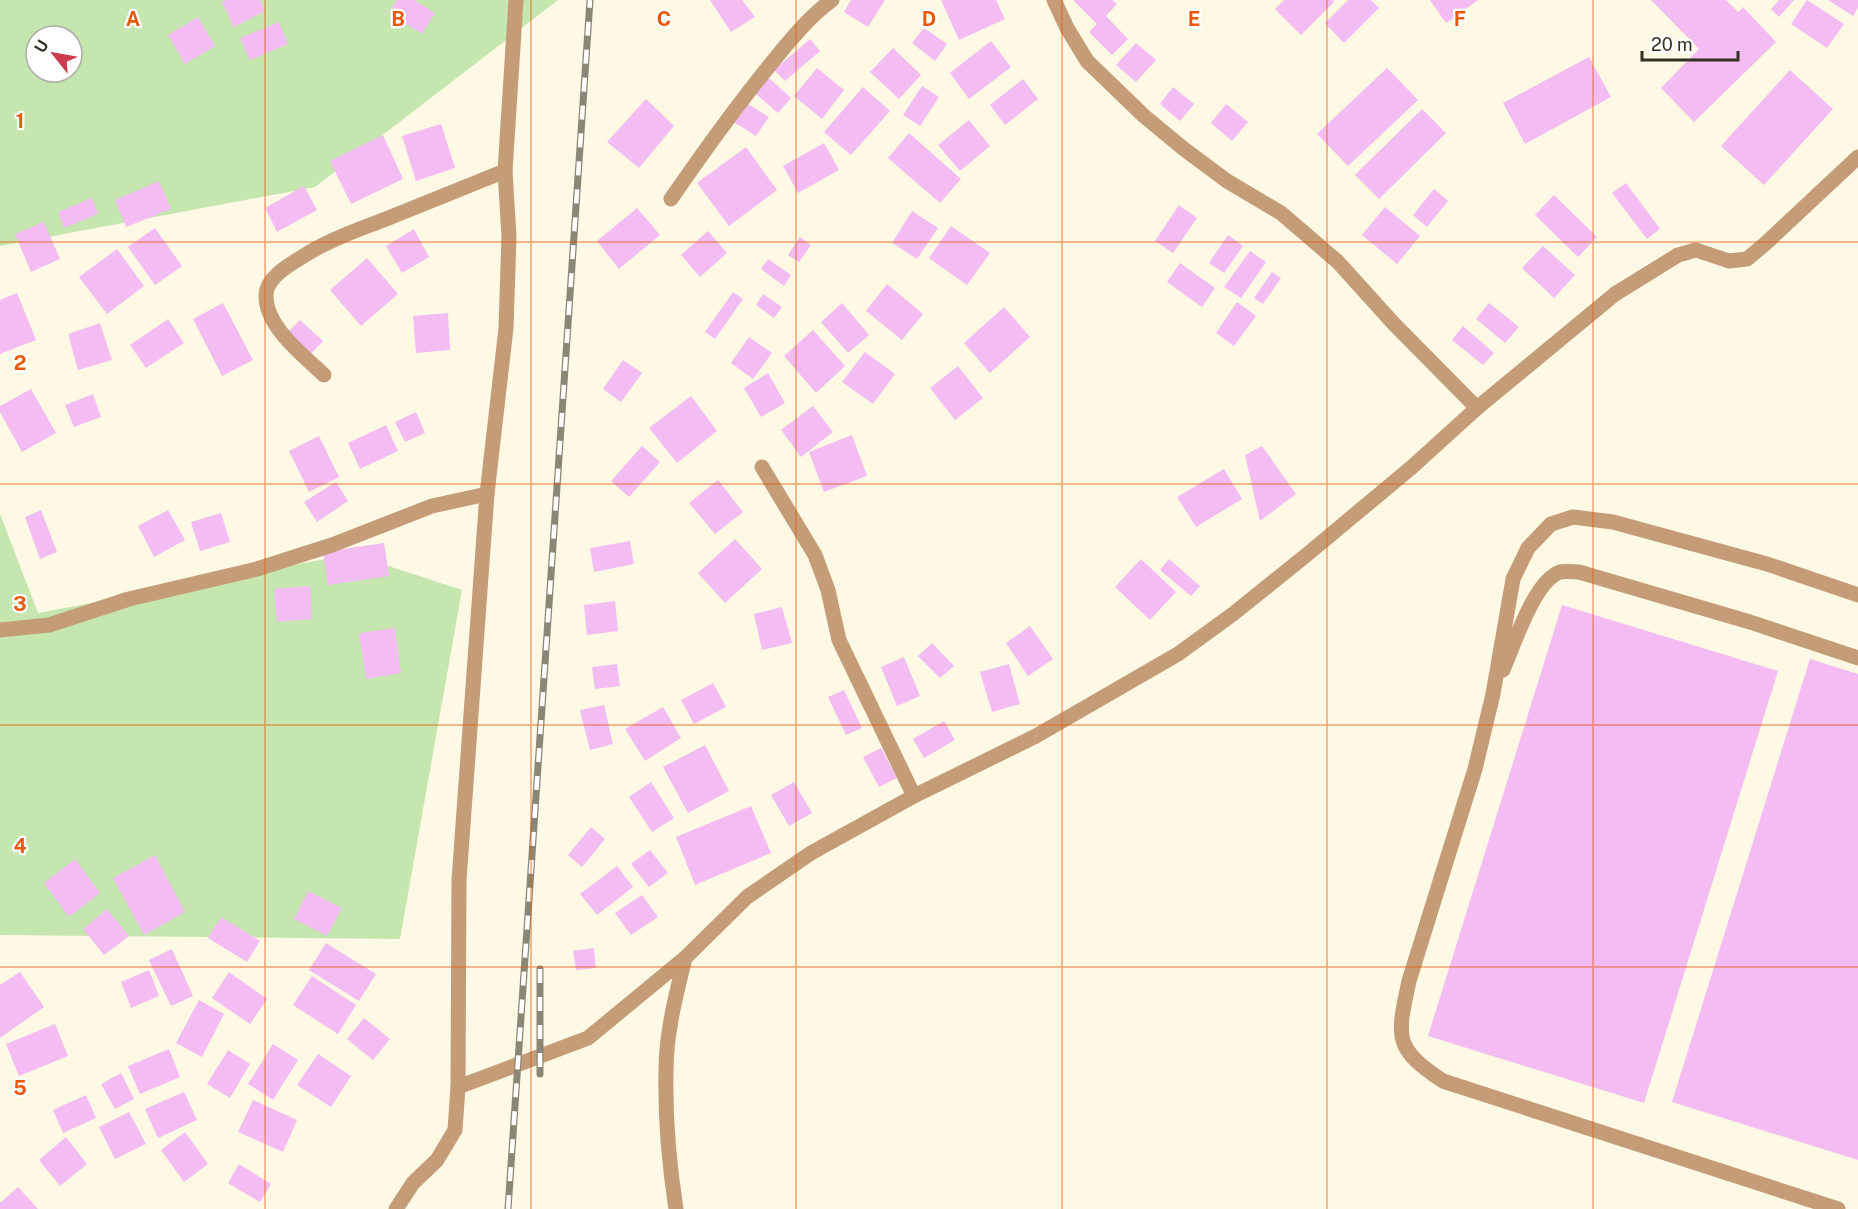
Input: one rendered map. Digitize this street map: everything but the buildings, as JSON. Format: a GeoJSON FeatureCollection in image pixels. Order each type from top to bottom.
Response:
{"type":"FeatureCollection","features":[{"type":"Feature","properties":{"kind":"street"},"geometry":{"type":"LineString","coordinates":[[396,1209],[413,1184],[437,1160],[455,1130],[458,1087],[459,880],[487,494],[506,328],[509,237],[505,171],[516,0]]}},
{"type":"Feature","properties":{"kind":"street"},"geometry":{"type":"LineString","coordinates":[[671,199],[742,98],[782,50],[821,8],[832,0]]}},
{"type":"Feature","properties":{"kind":"street"},"geometry":{"type":"LineString","coordinates":[[1054,0],[1087,62],[1144,116],[1184,149],[1227,181],[1281,213],[1338,262],[1394,324],[1477,408]]}},
{"type":"Feature","properties":{"kind":"street"},"geometry":{"type":"LineString","coordinates":[[458,1087],[588,1038],[685,958],[747,897],[811,853],[914,796],[1036,736],[1178,654],[1233,614],[1313,550],[1412,467],[1477,408],[1615,294],[1678,255],[1696,250],[1729,261],[1746,259],[1765,244],[1858,156]]}},
{"type":"Feature","properties":{"kind":"street"},"geometry":{"type":"LineString","coordinates":[[324,375],[285,338],[269,312],[266,295],[268,285],[303,256],[342,236],[505,171]]}},
{"type":"Feature","properties":{"kind":"street"},"geometry":{"type":"LineString","coordinates":[[762,467],[815,555],[828,590],[838,640],[914,796]]}},
{"type":"Feature","properties":{"kind":"street"},"geometry":{"type":"LineString","coordinates":[[0,630],[48,625],[129,599],[257,569],[332,545],[432,506],[487,494]]}},
{"type":"Feature","properties":{"kind":"street"},"geometry":{"type":"LineString","coordinates":[[1838,1209],[1443,1081],[1421,1067],[1401,1041],[1402,1010],[1475,769],[1493,694],[1513,579],[1528,548],[1551,525],[1573,517],[1613,522],[1767,564],[1858,595]]}},
{"type":"Feature","properties":{"kind":"street"},"geometry":{"type":"LineString","coordinates":[[1493,694],[1540,590],[1551,578],[1562,572],[1579,572],[1750,622],[1858,658]]}},
{"type":"Feature","properties":{"kind":"street"},"geometry":{"type":"LineString","coordinates":[[676,1209],[669,1163],[666,1070],[673,1006],[685,958]]}},
{"type":"Feature","properties":{"kind":"green space"},"geometry":{"type":"Polygon","coordinates":[[[0,0],[558,0],[315,187],[0,246],[0,0]]]}},
{"type":"Feature","properties":{"kind":"green space"},"geometry":{"type":"Polygon","coordinates":[[[0,514],[38,613],[352,554],[462,590],[400,939],[0,935],[0,514]]]}},
{"type":"Feature","properties":{"kind":"railway"},"geometry":{"type":"LineString","coordinates":[[508,1209],[590,0]]}},
{"type":"Feature","properties":{"kind":"railway"},"geometry":{"type":"LineString","coordinates":[[540,969],[540,1074]]}}]}
